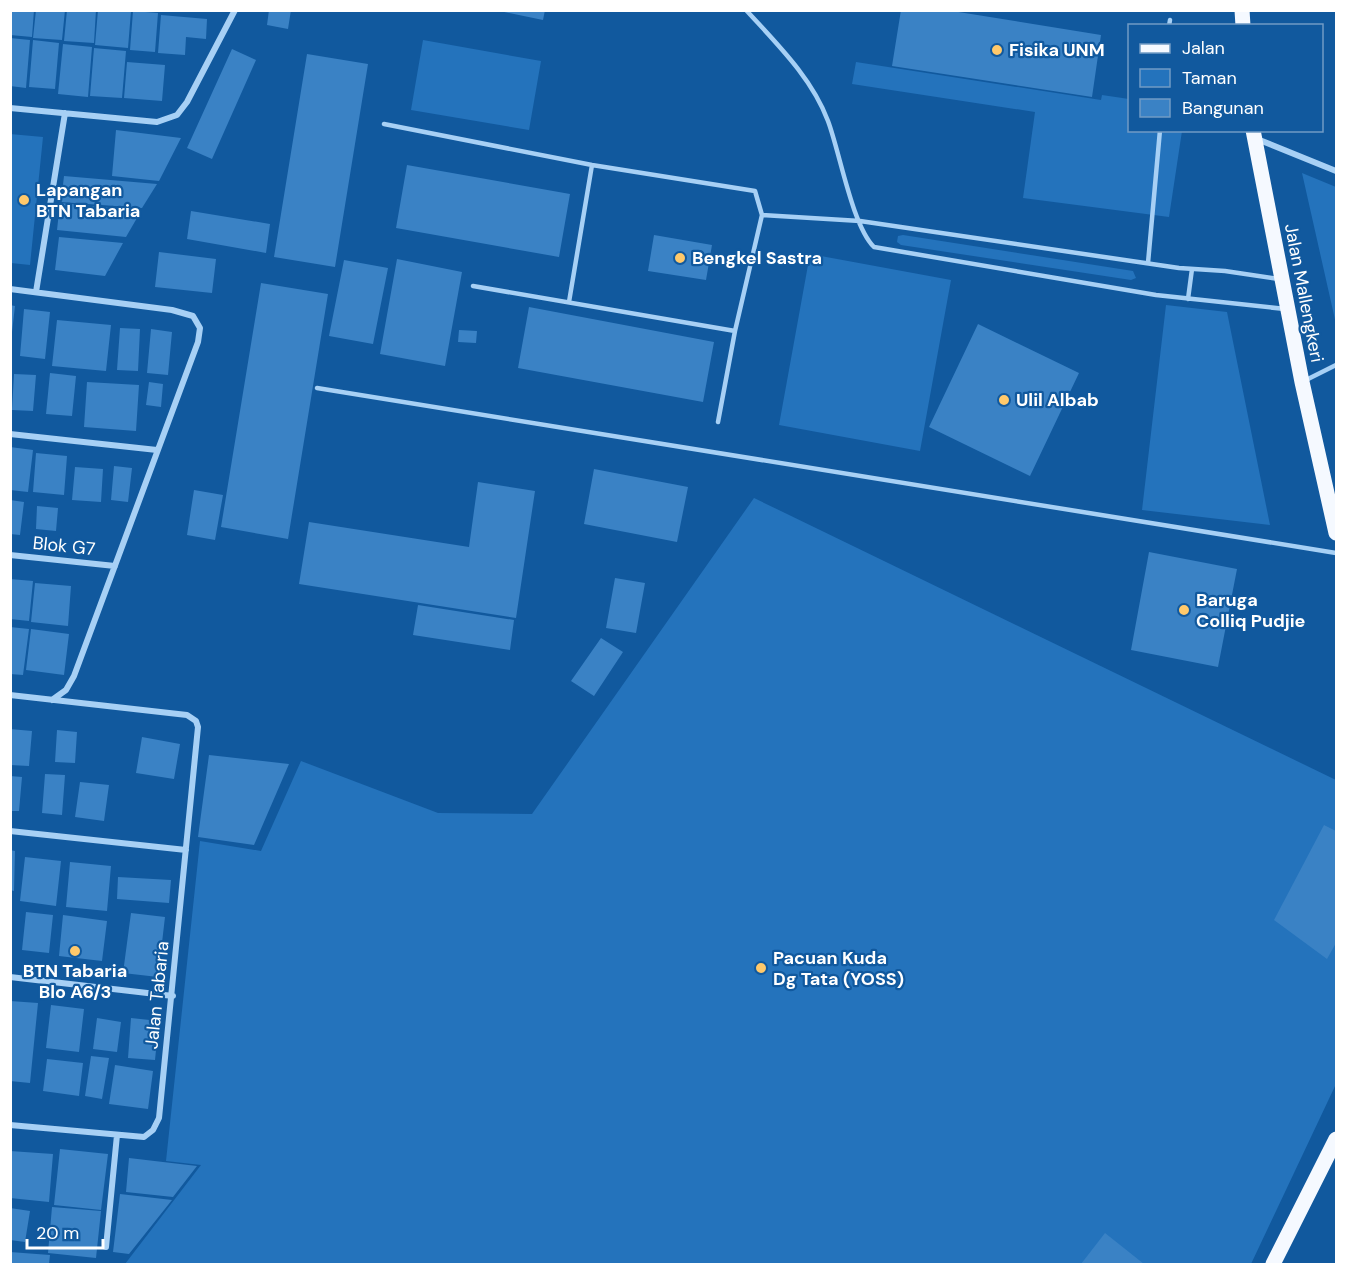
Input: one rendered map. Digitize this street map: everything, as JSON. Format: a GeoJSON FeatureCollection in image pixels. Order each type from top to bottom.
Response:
{"type":"FeatureCollection","features":[{"type":"Feature","properties":{"kind":"main road","name":"Jalan Mallengkeri"},"geometry":{"type":"LineString","coordinates":[[1254,134],[1302,382],[1336,533]]}},
{"type":"Feature","properties":{"kind":"main road"},"geometry":{"type":"LineString","coordinates":[[1273,1264],[1336,1139]]}},
{"type":"Feature","properties":{"kind":"street"},"geometry":{"type":"LineString","coordinates":[[10,108],[157,122],[177,115],[188,102],[235,10]]}},
{"type":"Feature","properties":{"kind":"street"},"geometry":{"type":"LineString","coordinates":[[36,292],[65,113]]}},
{"type":"Feature","properties":{"kind":"street"},"geometry":{"type":"LineString","coordinates":[[1254,134],[1336,171]]}},
{"type":"Feature","properties":{"kind":"street"},"geometry":{"type":"LineString","coordinates":[[10,289],[172,310],[192,316],[200,328],[198,342],[74,676],[66,690],[51,700],[10,695]]}},
{"type":"Feature","properties":{"kind":"street"},"geometry":{"type":"LineString","coordinates":[[10,434],[157,450]]}},
{"type":"Feature","properties":{"kind":"street","name":"Blok G7"},"geometry":{"type":"LineString","coordinates":[[10,555],[114,566]]}},
{"type":"Feature","properties":{"kind":"street","name":"Jalan Tabaria"},"geometry":{"type":"LineString","coordinates":[[51,700],[187,715],[196,721],[198,727],[173,996],[159,1118],[153,1130],[144,1137],[117,1135]]}},
{"type":"Feature","properties":{"kind":"street"},"geometry":{"type":"LineString","coordinates":[[10,831],[186,850]]}},
{"type":"Feature","properties":{"kind":"street"},"geometry":{"type":"LineString","coordinates":[[10,977],[173,996]]}},
{"type":"Feature","properties":{"kind":"street"},"geometry":{"type":"LineString","coordinates":[[10,1125],[117,1135],[106,1247]]}},
{"type":"Feature","properties":{"kind":"lane"},"geometry":{"type":"LineString","coordinates":[[746,10],[797,66],[828,119],[860,221],[870,243],[879,249],[1188,299],[1288,310]]}},
{"type":"Feature","properties":{"kind":"lane"},"geometry":{"type":"LineString","coordinates":[[384,124],[592,165],[755,191],[762,215],[735,331],[718,422]]}},
{"type":"Feature","properties":{"kind":"lane"},"geometry":{"type":"LineString","coordinates":[[1148,264],[1160,132]]}},
{"type":"Feature","properties":{"kind":"lane"},"geometry":{"type":"LineString","coordinates":[[569,302],[592,165]]}},
{"type":"Feature","properties":{"kind":"lane"},"geometry":{"type":"LineString","coordinates":[[762,215],[860,221],[1148,264],[1282,280]]}},
{"type":"Feature","properties":{"kind":"lane"},"geometry":{"type":"LineString","coordinates":[[1188,299],[1191,269]]}},
{"type":"Feature","properties":{"kind":"lane"},"geometry":{"type":"LineString","coordinates":[[473,286],[735,331]]}},
{"type":"Feature","properties":{"kind":"lane"},"geometry":{"type":"LineString","coordinates":[[1302,382],[1336,365]]}},
{"type":"Feature","properties":{"kind":"lane"},"geometry":{"type":"LineString","coordinates":[[317,388],[1336,553]]}},
{"type":"Feature","properties":{"kind":"green space"},"geometry":{"type":"Polygon","coordinates":[[[423,40],[541,61],[529,130],[411,110],[423,40]]]}},
{"type":"Feature","properties":{"kind":"green space"},"geometry":{"type":"Polygon","coordinates":[[[856,62],[1101,100],[1102,95],[1128,99],[1128,132],[1182,132],[1169,217],[1023,198],[1035,112],[852,84],[856,62]]]}},
{"type":"Feature","properties":{"kind":"green space","name":"Lapangan BTN Tabaria"},"geometry":{"type":"Polygon","coordinates":[[[10,134],[43,137],[30,265],[11,263],[10,134]]]}},
{"type":"Feature","properties":{"kind":"green space"},"geometry":{"type":"Polygon","coordinates":[[[1302,173],[1336,187],[1336,324],[1302,173]]]}},
{"type":"Feature","properties":{"kind":"green space"},"geometry":{"type":"Polygon","coordinates":[[[898,236],[1133,271],[1136,278],[1131,280],[901,245],[897,242],[898,236]]]}},
{"type":"Feature","properties":{"kind":"green space"},"geometry":{"type":"Polygon","coordinates":[[[810,254],[951,280],[920,451],[779,425],[810,254]]]}},
{"type":"Feature","properties":{"kind":"green space"},"geometry":{"type":"Polygon","coordinates":[[[1166,305],[1227,312],[1270,525],[1142,510],[1166,305]]]}},
{"type":"Feature","properties":{"kind":"green space","name":"Pacuan Kuda Dg Tata (YOSS)"},"geometry":{"type":"Polygon","coordinates":[[[754,498],[1336,780],[1336,1084],[1251,1264],[125,1264],[201,1165],[166,1161],[200,841],[261,851],[301,761],[438,813],[532,814],[754,498]]]}},
{"type":"Feature","properties":{"kind":"building"},"geometry":{"type":"Polygon","coordinates":[[[10,10],[34,10],[32,37],[10,35],[10,10]]]}},
{"type":"Feature","properties":{"kind":"building"},"geometry":{"type":"Polygon","coordinates":[[[36,10],[65,10],[62,40],[33,38],[36,10]]]}},
{"type":"Feature","properties":{"kind":"building"},"geometry":{"type":"Polygon","coordinates":[[[67,10],[96,10],[94,43],[64,41],[67,10]]]}},
{"type":"Feature","properties":{"kind":"building"},"geometry":{"type":"Polygon","coordinates":[[[98,10],[131,11],[128,48],[95,45],[98,10]]]}},
{"type":"Feature","properties":{"kind":"building"},"geometry":{"type":"Polygon","coordinates":[[[269,10],[291,10],[288,29],[267,25],[269,10]]]}},
{"type":"Feature","properties":{"kind":"building"},"geometry":{"type":"Polygon","coordinates":[[[495,10],[545,10],[543,20],[495,10]]]}},
{"type":"Feature","properties":{"kind":"building","name":"Fisika UNM"},"geometry":{"type":"Polygon","coordinates":[[[901,10],[946,10],[1101,35],[1092,97],[892,66],[901,10]]]}},
{"type":"Feature","properties":{"kind":"building"},"geometry":{"type":"Polygon","coordinates":[[[133,11],[158,13],[155,52],[130,50],[133,11]]]}},
{"type":"Feature","properties":{"kind":"building"},"geometry":{"type":"Polygon","coordinates":[[[161,15],[207,19],[206,39],[186,37],[185,55],[158,53],[161,15]]]}},
{"type":"Feature","properties":{"kind":"building"},"geometry":{"type":"Polygon","coordinates":[[[10,38],[30,40],[26,88],[10,86],[10,38]]]}},
{"type":"Feature","properties":{"kind":"building"},"geometry":{"type":"Polygon","coordinates":[[[33,40],[59,43],[55,89],[29,87],[33,40]]]}},
{"type":"Feature","properties":{"kind":"building"},"geometry":{"type":"Polygon","coordinates":[[[63,44],[92,47],[88,97],[58,94],[63,44]]]}},
{"type":"Feature","properties":{"kind":"building"},"geometry":{"type":"Polygon","coordinates":[[[94,48],[126,51],[122,98],[90,96],[94,48]]]}},
{"type":"Feature","properties":{"kind":"building"},"geometry":{"type":"Polygon","coordinates":[[[232,49],[256,60],[212,159],[187,148],[232,49]]]}},
{"type":"Feature","properties":{"kind":"building"},"geometry":{"type":"Polygon","coordinates":[[[307,54],[368,64],[335,267],[274,257],[307,54]]]}},
{"type":"Feature","properties":{"kind":"building"},"geometry":{"type":"Polygon","coordinates":[[[127,62],[165,65],[162,101],[124,98],[127,62]]]}},
{"type":"Feature","properties":{"kind":"building"},"geometry":{"type":"Polygon","coordinates":[[[116,130],[181,138],[159,181],[112,176],[116,130]]]}},
{"type":"Feature","properties":{"kind":"building"},"geometry":{"type":"Polygon","coordinates":[[[407,165],[570,194],[559,257],[396,228],[407,165]]]}},
{"type":"Feature","properties":{"kind":"building"},"geometry":{"type":"Polygon","coordinates":[[[64,176],[157,184],[142,208],[61,202],[64,176]]]}},
{"type":"Feature","properties":{"kind":"building"},"geometry":{"type":"Polygon","coordinates":[[[60,203],[141,211],[126,237],[57,230],[60,203]]]}},
{"type":"Feature","properties":{"kind":"building"},"geometry":{"type":"Polygon","coordinates":[[[191,211],[270,224],[266,253],[187,239],[191,211]]]}},
{"type":"Feature","properties":{"kind":"building","name":"Bengkel Sastra"},"geometry":{"type":"Polygon","coordinates":[[[654,235],[712,245],[706,280],[648,271],[654,235]]]}},
{"type":"Feature","properties":{"kind":"building"},"geometry":{"type":"Polygon","coordinates":[[[59,237],[123,243],[105,276],[55,270],[59,237]]]}},
{"type":"Feature","properties":{"kind":"building"},"geometry":{"type":"Polygon","coordinates":[[[159,252],[216,259],[212,293],[155,287],[159,252]]]}},
{"type":"Feature","properties":{"kind":"building"},"geometry":{"type":"Polygon","coordinates":[[[397,259],[462,272],[445,366],[380,354],[397,259]]]}},
{"type":"Feature","properties":{"kind":"building"},"geometry":{"type":"Polygon","coordinates":[[[344,260],[388,268],[373,344],[329,336],[344,260]]]}},
{"type":"Feature","properties":{"kind":"building"},"geometry":{"type":"Polygon","coordinates":[[[261,283],[328,294],[288,539],[221,527],[261,283]]]}},
{"type":"Feature","properties":{"kind":"building"},"geometry":{"type":"Polygon","coordinates":[[[10,305],[15,306],[12,332],[10,332],[10,305]]]}},
{"type":"Feature","properties":{"kind":"building"},"geometry":{"type":"Polygon","coordinates":[[[529,307],[714,342],[703,402],[518,368],[529,307]]]}},
{"type":"Feature","properties":{"kind":"building"},"geometry":{"type":"Polygon","coordinates":[[[24,309],[50,312],[45,359],[20,356],[24,309]]]}},
{"type":"Feature","properties":{"kind":"building"},"geometry":{"type":"Polygon","coordinates":[[[57,320],[111,325],[106,371],[52,366],[57,320]]]}},
{"type":"Feature","properties":{"kind":"building","name":"Ulil Albab"},"geometry":{"type":"Polygon","coordinates":[[[978,324],[1079,373],[1030,476],[929,427],[978,324]]]}},
{"type":"Feature","properties":{"kind":"building"},"geometry":{"type":"Polygon","coordinates":[[[120,328],[140,329],[138,371],[117,370],[120,328]]]}},
{"type":"Feature","properties":{"kind":"building"},"geometry":{"type":"Polygon","coordinates":[[[151,329],[172,332],[168,375],[147,373],[151,329]]]}},
{"type":"Feature","properties":{"kind":"building"},"geometry":{"type":"Polygon","coordinates":[[[459,330],[477,331],[476,343],[458,342],[459,330]]]}},
{"type":"Feature","properties":{"kind":"building"},"geometry":{"type":"Polygon","coordinates":[[[50,373],[76,376],[72,416],[46,414],[50,373]]]}},
{"type":"Feature","properties":{"kind":"building"},"geometry":{"type":"Polygon","coordinates":[[[14,374],[36,375],[33,411],[12,410],[14,374]]]}},
{"type":"Feature","properties":{"kind":"building"},"geometry":{"type":"Polygon","coordinates":[[[87,382],[139,385],[136,431],[84,427],[87,382]]]}},
{"type":"Feature","properties":{"kind":"building"},"geometry":{"type":"Polygon","coordinates":[[[149,382],[163,384],[161,407],[146,405],[149,382]]]}},
{"type":"Feature","properties":{"kind":"building"},"geometry":{"type":"Polygon","coordinates":[[[10,447],[33,450],[28,492],[10,490],[10,447]]]}},
{"type":"Feature","properties":{"kind":"building"},"geometry":{"type":"Polygon","coordinates":[[[36,453],[67,456],[64,495],[33,492],[36,453]]]}},
{"type":"Feature","properties":{"kind":"building"},"geometry":{"type":"Polygon","coordinates":[[[114,466],[132,468],[128,502],[111,500],[114,466]]]}},
{"type":"Feature","properties":{"kind":"building"},"geometry":{"type":"Polygon","coordinates":[[[75,467],[103,469],[101,502],[72,500],[75,467]]]}},
{"type":"Feature","properties":{"kind":"building"},"geometry":{"type":"Polygon","coordinates":[[[594,469],[688,487],[677,542],[584,524],[594,469]]]}},
{"type":"Feature","properties":{"kind":"building"},"geometry":{"type":"Polygon","coordinates":[[[478,482],[535,491],[516,618],[299,584],[309,522],[469,547],[478,482]]]}},
{"type":"Feature","properties":{"kind":"building"},"geometry":{"type":"Polygon","coordinates":[[[194,490],[223,495],[215,540],[187,535],[194,490]]]}},
{"type":"Feature","properties":{"kind":"building"},"geometry":{"type":"Polygon","coordinates":[[[10,500],[24,502],[20,535],[10,534],[10,500]]]}},
{"type":"Feature","properties":{"kind":"building"},"geometry":{"type":"Polygon","coordinates":[[[37,506],[58,508],[56,531],[36,529],[37,506]]]}},
{"type":"Feature","properties":{"kind":"building","name":"Baruga Colliq Pudjie"},"geometry":{"type":"Polygon","coordinates":[[[1149,552],[1237,569],[1218,667],[1131,650],[1149,552]]]}},
{"type":"Feature","properties":{"kind":"building"},"geometry":{"type":"Polygon","coordinates":[[[615,578],[645,583],[636,633],[606,628],[615,578]]]}},
{"type":"Feature","properties":{"kind":"building"},"geometry":{"type":"Polygon","coordinates":[[[10,579],[33,581],[29,621],[10,619],[10,579]]]}},
{"type":"Feature","properties":{"kind":"building"},"geometry":{"type":"Polygon","coordinates":[[[35,583],[71,586],[68,626],[31,622],[35,583]]]}},
{"type":"Feature","properties":{"kind":"building"},"geometry":{"type":"Polygon","coordinates":[[[418,605],[514,620],[510,650],[413,635],[418,605]]]}},
{"type":"Feature","properties":{"kind":"building"},"geometry":{"type":"Polygon","coordinates":[[[10,627],[29,629],[23,675],[10,674],[10,627]]]}},
{"type":"Feature","properties":{"kind":"building"},"geometry":{"type":"Polygon","coordinates":[[[31,629],[69,634],[64,675],[26,670],[31,629]]]}},
{"type":"Feature","properties":{"kind":"building"},"geometry":{"type":"Polygon","coordinates":[[[601,638],[623,652],[594,696],[571,681],[601,638]]]}},
{"type":"Feature","properties":{"kind":"building"},"geometry":{"type":"Polygon","coordinates":[[[10,729],[32,731],[29,766],[10,765],[10,729]]]}},
{"type":"Feature","properties":{"kind":"building"},"geometry":{"type":"Polygon","coordinates":[[[57,730],[77,732],[75,763],[55,762],[57,730]]]}},
{"type":"Feature","properties":{"kind":"building"},"geometry":{"type":"Polygon","coordinates":[[[142,737],[180,744],[174,779],[136,773],[142,737]]]}},
{"type":"Feature","properties":{"kind":"building"},"geometry":{"type":"Polygon","coordinates":[[[209,755],[289,764],[254,845],[198,837],[209,755]]]}},
{"type":"Feature","properties":{"kind":"building"},"geometry":{"type":"Polygon","coordinates":[[[45,774],[65,775],[62,815],[42,813],[45,774]]]}},
{"type":"Feature","properties":{"kind":"building"},"geometry":{"type":"Polygon","coordinates":[[[10,776],[22,777],[19,811],[10,811],[10,776]]]}},
{"type":"Feature","properties":{"kind":"building"},"geometry":{"type":"Polygon","coordinates":[[[80,782],[109,785],[104,821],[75,817],[80,782]]]}},
{"type":"Feature","properties":{"kind":"building"},"geometry":{"type":"Polygon","coordinates":[[[1324,825],[1336,831],[1336,943],[1327,959],[1274,920],[1324,825]]]}},
{"type":"Feature","properties":{"kind":"building"},"geometry":{"type":"Polygon","coordinates":[[[10,850],[15,851],[14,891],[10,890],[10,850]]]}},
{"type":"Feature","properties":{"kind":"building"},"geometry":{"type":"Polygon","coordinates":[[[25,857],[61,861],[56,906],[20,901],[25,857]]]}},
{"type":"Feature","properties":{"kind":"building"},"geometry":{"type":"Polygon","coordinates":[[[70,862],[111,866],[107,911],[66,907],[70,862]]]}},
{"type":"Feature","properties":{"kind":"building"},"geometry":{"type":"Polygon","coordinates":[[[118,877],[171,880],[169,903],[117,899],[118,877]]]}},
{"type":"Feature","properties":{"kind":"building"},"geometry":{"type":"Polygon","coordinates":[[[26,912],[53,915],[49,953],[22,950],[26,912]]]}},
{"type":"Feature","properties":{"kind":"building"},"geometry":{"type":"Polygon","coordinates":[[[131,913],[165,917],[158,977],[123,973],[131,913]]]}},
{"type":"Feature","properties":{"kind":"building"},"geometry":{"type":"Polygon","coordinates":[[[63,915],[107,921],[102,961],[59,956],[63,915]]]}},
{"type":"Feature","properties":{"kind":"building"},"geometry":{"type":"Polygon","coordinates":[[[10,1001],[38,1003],[30,1083],[10,1081],[10,1001]]]}},
{"type":"Feature","properties":{"kind":"building"},"geometry":{"type":"Polygon","coordinates":[[[51,1005],[84,1009],[79,1052],[46,1048],[51,1005]]]}},
{"type":"Feature","properties":{"kind":"building"},"geometry":{"type":"Polygon","coordinates":[[[97,1018],[121,1022],[117,1052],[93,1049],[97,1018]]]}},
{"type":"Feature","properties":{"kind":"building"},"geometry":{"type":"Polygon","coordinates":[[[131,1018],[159,1021],[155,1060],[128,1058],[131,1018]]]}},
{"type":"Feature","properties":{"kind":"building"},"geometry":{"type":"Polygon","coordinates":[[[91,1056],[109,1058],[102,1099],[85,1096],[91,1056]]]}},
{"type":"Feature","properties":{"kind":"building"},"geometry":{"type":"Polygon","coordinates":[[[47,1059],[83,1063],[79,1096],[43,1091],[47,1059]]]}},
{"type":"Feature","properties":{"kind":"building"},"geometry":{"type":"Polygon","coordinates":[[[115,1065],[153,1071],[148,1109],[109,1104],[115,1065]]]}},
{"type":"Feature","properties":{"kind":"building"},"geometry":{"type":"Polygon","coordinates":[[[60,1149],[108,1154],[101,1210],[54,1205],[60,1149]]]}},
{"type":"Feature","properties":{"kind":"building"},"geometry":{"type":"Polygon","coordinates":[[[10,1151],[53,1154],[49,1202],[10,1198],[10,1151]]]}},
{"type":"Feature","properties":{"kind":"building"},"geometry":{"type":"Polygon","coordinates":[[[129,1158],[197,1166],[173,1197],[126,1192],[129,1158]]]}},
{"type":"Feature","properties":{"kind":"building"},"geometry":{"type":"Polygon","coordinates":[[[120,1194],[172,1200],[129,1254],[113,1252],[120,1194]]]}},
{"type":"Feature","properties":{"kind":"building"},"geometry":{"type":"Polygon","coordinates":[[[52,1207],[101,1211],[96,1258],[48,1253],[52,1207]]]}},
{"type":"Feature","properties":{"kind":"building"},"geometry":{"type":"Polygon","coordinates":[[[10,1208],[30,1211],[25,1242],[10,1240],[10,1208]]]}},
{"type":"Feature","properties":{"kind":"building"},"geometry":{"type":"Polygon","coordinates":[[[1105,1233],[1144,1264],[1081,1264],[1105,1233]]]}},
{"type":"Feature","properties":{"kind":"building"},"geometry":{"type":"Polygon","coordinates":[[[10,1252],[50,1255],[49,1264],[10,1264],[10,1252]]]}},
{"type":"Feature","properties":{"kind":"place","name":"Fisika UNM"},"geometry":{"type":"Point","coordinates":[997,50]}},
{"type":"Feature","properties":{"kind":"place","name":"Lapangan BTN Tabaria"},"geometry":{"type":"Point","coordinates":[24,200]}},
{"type":"Feature","properties":{"kind":"place","name":"Bengkel Sastra"},"geometry":{"type":"Point","coordinates":[680,258]}},
{"type":"Feature","properties":{"kind":"place","name":"Ulil Albab"},"geometry":{"type":"Point","coordinates":[1004,400]}},
{"type":"Feature","properties":{"kind":"place","name":"Baruga Colliq Pudjie"},"geometry":{"type":"Point","coordinates":[1184,610]}},
{"type":"Feature","properties":{"kind":"place","name":"BTN Tabaria Blo A6/3"},"geometry":{"type":"Point","coordinates":[75,951]}},
{"type":"Feature","properties":{"kind":"place","name":"Pacuan Kuda Dg Tata (YOSS)"},"geometry":{"type":"Point","coordinates":[761,968]}}]}
